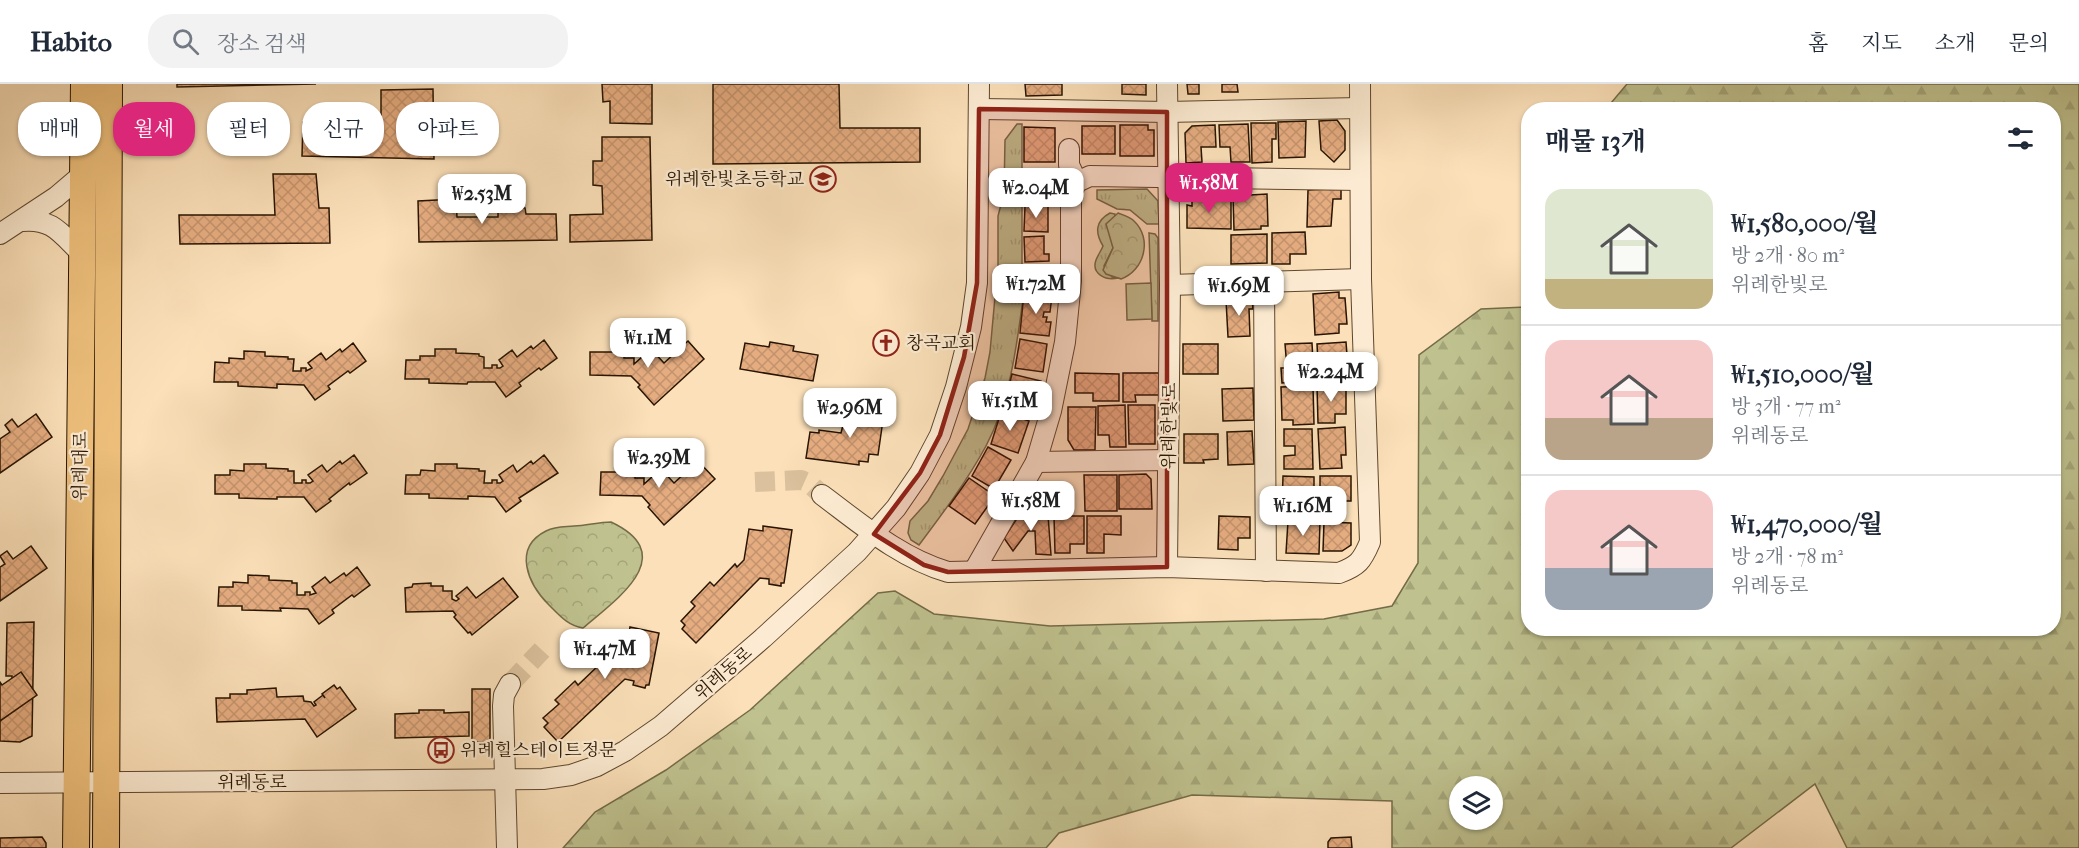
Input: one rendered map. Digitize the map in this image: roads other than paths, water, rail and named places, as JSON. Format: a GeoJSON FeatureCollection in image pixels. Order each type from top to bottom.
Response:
{"type":"FeatureCollection","features":[{"type":"Feature","properties":{"kind":"main road","name":"위례대로"},"geometry":{"type":"LineString","coordinates":[[76,848],[84,84]]}},
{"type":"Feature","properties":{"kind":"main road","name":"위례대로"},"geometry":{"type":"LineString","coordinates":[[106,848],[109,84]]}},
{"type":"Feature","properties":{"kind":"street","name":"위례동로"},"geometry":{"type":"LineString","coordinates":[[0,783],[543,779],[571,775],[597,766],[625,751],[661,726],[762,638],[874,534],[896,508],[920,473],[940,435],[964,357],[977,283],[979,84]]}},
{"type":"Feature","properties":{"kind":"street","name":"위례한빛로"},"geometry":{"type":"LineString","coordinates":[[1167,84],[1170,285],[1167,567]]}},
{"type":"Feature","properties":{"kind":"street"},"geometry":{"type":"LineString","coordinates":[[822,495],[874,534],[924,565],[948,572],[1167,567],[1339,573],[1352,568],[1363,559],[1370,542],[1361,279],[1360,84]]}},
{"type":"Feature","properties":{"kind":"street"},"geometry":{"type":"LineString","coordinates":[[980,109],[1167,112],[1360,108]]}},
{"type":"Feature","properties":{"kind":"street"},"geometry":{"type":"LineString","coordinates":[[1069,149],[1069,165],[1077,183]]}},
{"type":"Feature","properties":{"kind":"street"},"geometry":{"type":"LineString","coordinates":[[0,234],[56,197],[83,174]]}},
{"type":"Feature","properties":{"kind":"street"},"geometry":{"type":"LineString","coordinates":[[974,571],[1036,462],[1051,411],[1065,342],[1071,281],[1071,192],[1077,183],[1090,176],[1360,180]]}},
{"type":"Feature","properties":{"kind":"street"},"geometry":{"type":"LineString","coordinates":[[22,220],[36,219],[46,222],[82,254]]}},
{"type":"Feature","properties":{"kind":"street"},"geometry":{"type":"LineString","coordinates":[[1170,285],[1264,284],[1361,279]]}},
{"type":"Feature","properties":{"kind":"street"},"geometry":{"type":"LineString","coordinates":[[1264,284],[1266,571]]}},
{"type":"Feature","properties":{"kind":"street"},"geometry":{"type":"LineString","coordinates":[[1036,462],[1168,460]]}},
{"type":"Feature","properties":{"kind":"street"},"geometry":{"type":"LineString","coordinates":[[507,848],[503,706],[504,695],[510,684]]}},
{"type":"Feature","properties":{"kind":"tunnel"},"geometry":{"type":"LineString","coordinates":[[755,482],[801,480],[810,484],[822,495]]}},
{"type":"Feature","properties":{"kind":"tunnel"},"geometry":{"type":"LineString","coordinates":[[510,684],[542,650]]}},
{"type":"Feature","properties":{"kind":"place","name":"위례한빛초등학교"},"geometry":{"type":"Point","coordinates":[823,179]}},
{"type":"Feature","properties":{"kind":"place","name":"창곡교회"},"geometry":{"type":"Point","coordinates":[886,343]}},
{"type":"Feature","properties":{"kind":"place","name":"위례힐스테이트정문"},"geometry":{"type":"Point","coordinates":[441,750]}}]}
